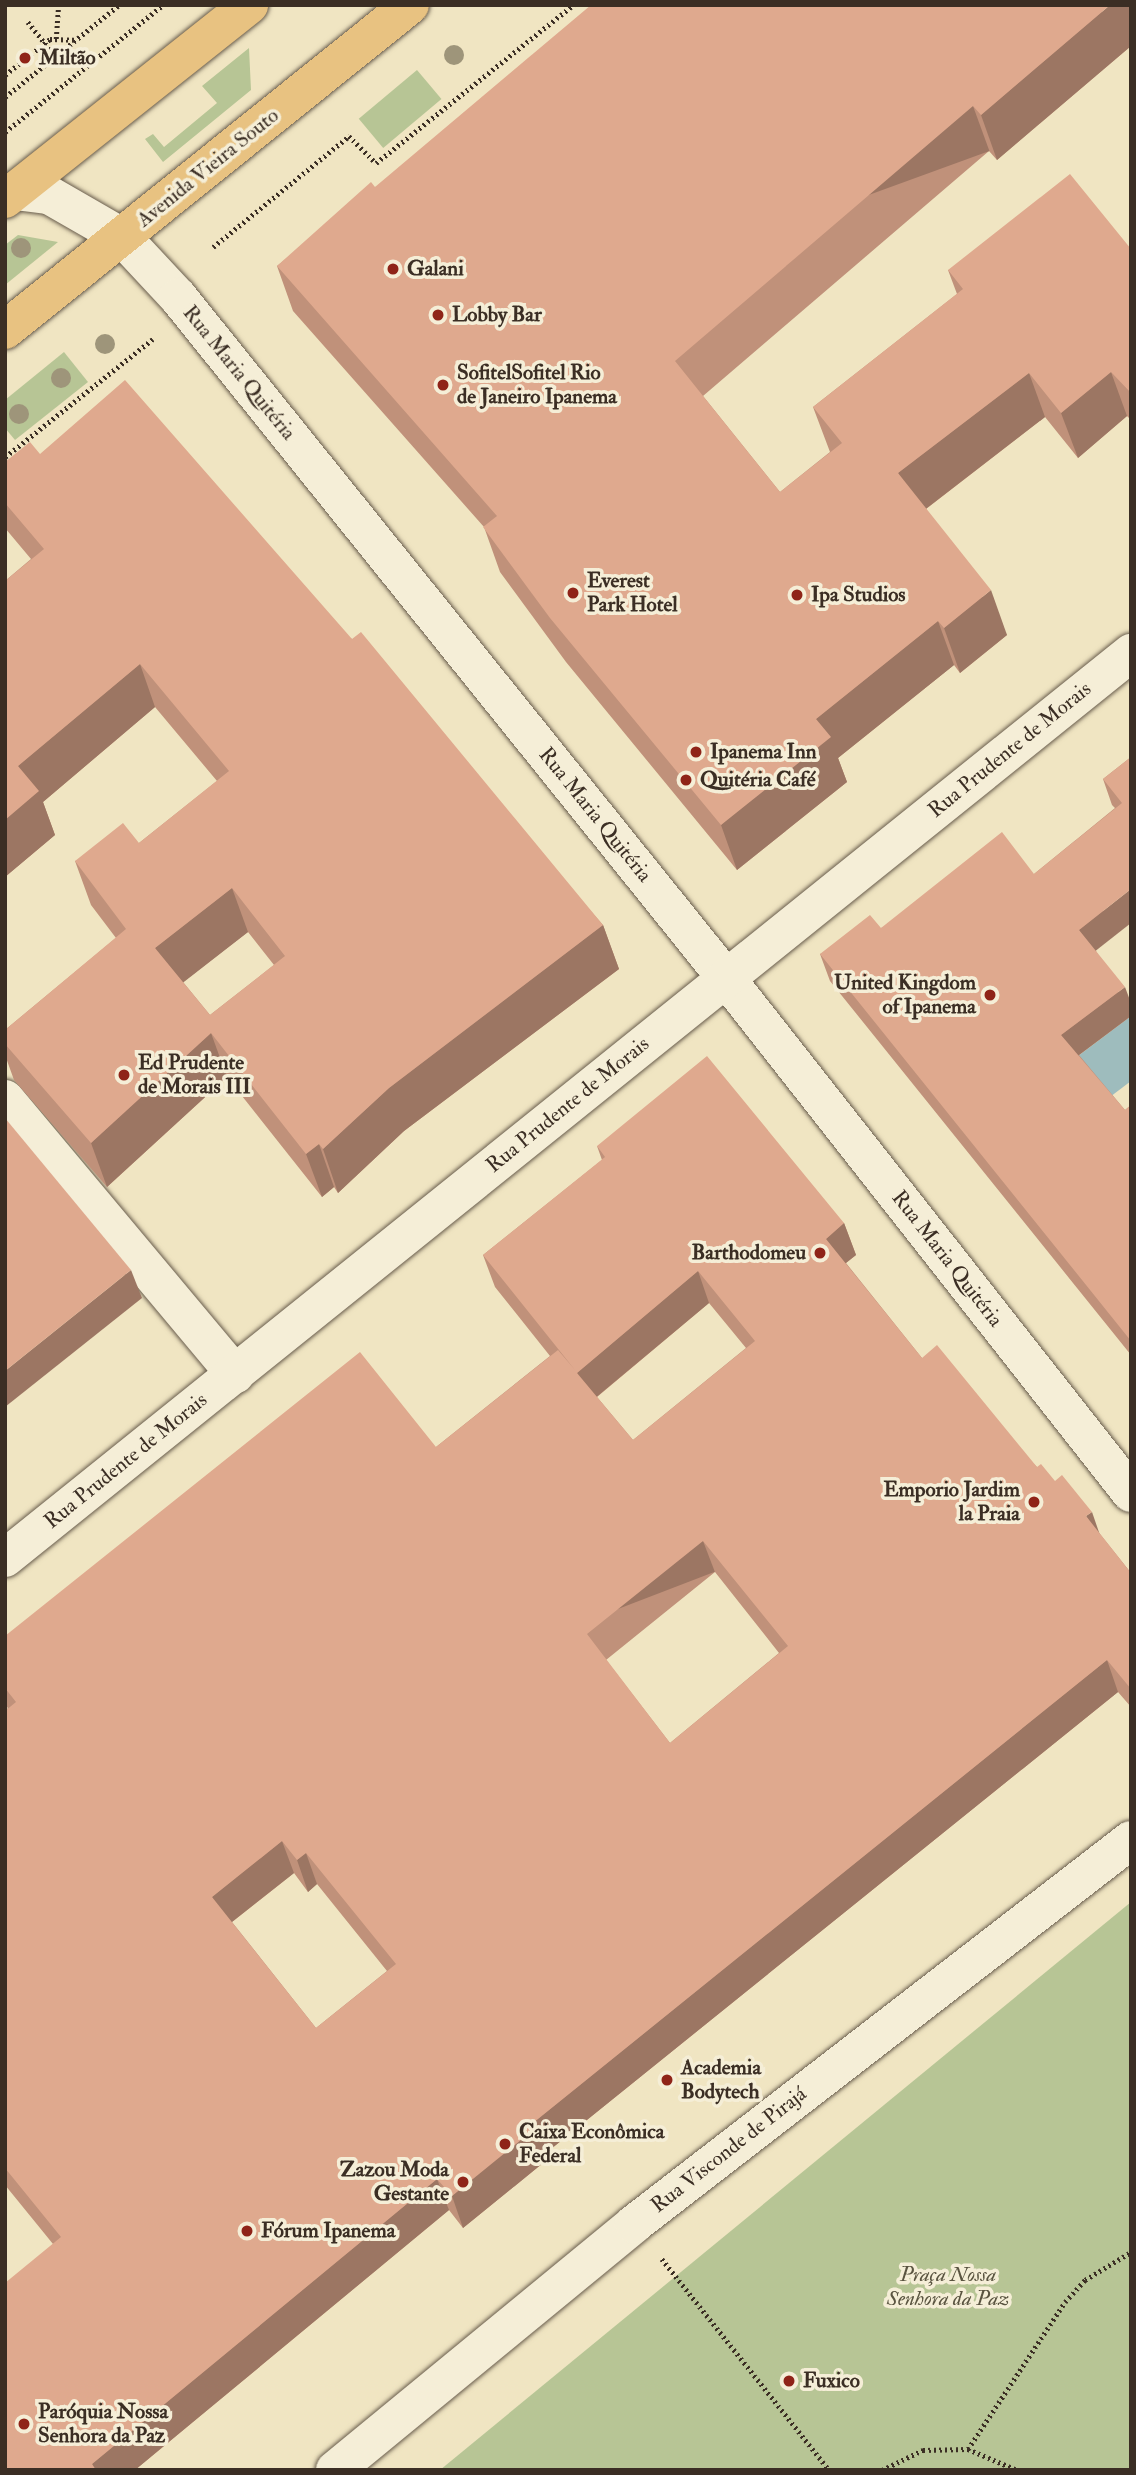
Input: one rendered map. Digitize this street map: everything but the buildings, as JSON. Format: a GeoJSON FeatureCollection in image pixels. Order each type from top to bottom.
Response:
{"type":"FeatureCollection","features":[{"type":"Feature","properties":{"kind":"highway"},"geometry":{"type":"LineString","coordinates":[[10,195],[250,5]]}},
{"type":"Feature","properties":{"kind":"highway","name":"Avenida Vieira Souto"},"geometry":{"type":"LineString","coordinates":[[5,330],[410,5]]}},
{"type":"Feature","properties":{"kind":"main road","name":"Rua Maria Quitéria"},"geometry":{"type":"LineString","coordinates":[[10,195],[49,195],[122,237],[178,297],[726,978],[1131,1493]]}},
{"type":"Feature","properties":{"kind":"main road","name":"Rua Prudente de Morais"},"geometry":{"type":"LineString","coordinates":[[5,1558],[1131,653]]}},
{"type":"Feature","properties":{"kind":"main road"},"geometry":{"type":"LineString","coordinates":[[5,1099],[235,1374]]}},
{"type":"Feature","properties":{"kind":"main road","name":"Rua Visconde de Pirajá"},"geometry":{"type":"LineString","coordinates":[[335,2470],[634,2224],[1131,1840]]}},
{"type":"Feature","properties":{"kind":"path"},"geometry":{"type":"LineString","coordinates":[[5,97],[119,5]]}},
{"type":"Feature","properties":{"kind":"path"},"geometry":{"type":"LineString","coordinates":[[5,132],[163,5]]}},
{"type":"Feature","properties":{"kind":"path"},"geometry":{"type":"LineString","coordinates":[[213,247],[349,136],[376,163],[573,5]]}},
{"type":"Feature","properties":{"kind":"path"},"geometry":{"type":"LineString","coordinates":[[56,39],[58,7]]}},
{"type":"Feature","properties":{"kind":"path"},"geometry":{"type":"LineString","coordinates":[[28,22],[56,57]]}},
{"type":"Feature","properties":{"kind":"path"},"geometry":{"type":"LineString","coordinates":[[5,75],[45,43],[56,39],[75,40]]}},
{"type":"Feature","properties":{"kind":"path"},"geometry":{"type":"LineString","coordinates":[[5,457],[154,338],[148,331]]}},
{"type":"Feature","properties":{"kind":"path"},"geometry":{"type":"LineString","coordinates":[[634,2224],[829,2470]]}},
{"type":"Feature","properties":{"kind":"path"},"geometry":{"type":"LineString","coordinates":[[968,2449],[1065,2302],[1085,2280],[1131,2252]]}},
{"type":"Feature","properties":{"kind":"path"},"geometry":{"type":"LineString","coordinates":[[882,2470],[923,2450],[968,2449],[1017,2470]]}},
{"type":"Feature","properties":{"kind":"green space"},"geometry":{"type":"Polygon","coordinates":[[[249,48],[251,90],[163,162],[145,139],[153,134],[164,147],[217,103],[202,86],[249,48]]]}},
{"type":"Feature","properties":{"kind":"green space"},"geometry":{"type":"Polygon","coordinates":[[[417,70],[441,99],[383,148],[359,119],[417,70]]]}},
{"type":"Feature","properties":{"kind":"green space"},"geometry":{"type":"Polygon","coordinates":[[[18,235],[58,242],[5,285],[5,245],[18,235]]]}},
{"type":"Feature","properties":{"kind":"green space"},"geometry":{"type":"Polygon","coordinates":[[[64,352],[88,382],[15,440],[5,428],[5,400],[64,352]]]}},
{"type":"Feature","properties":{"kind":"green space","name":"Praça Nossa Senhora da Paz"},"geometry":{"type":"Polygon","coordinates":[[[1131,1902],[1131,2470],[440,2470],[1131,1902]]]}},
{"type":"Feature","properties":{"kind":"water"},"geometry":{"type":"Polygon","coordinates":[[[1131,1016],[1131,1081],[1106,1100],[1074,1059],[1131,1016]]]}},
{"type":"Feature","properties":{"kind":"place","name":"Miltão"},"geometry":{"type":"Point","coordinates":[25,58]}},
{"type":"Feature","properties":{"kind":"place","name":"Galani"},"geometry":{"type":"Point","coordinates":[393,269]}},
{"type":"Feature","properties":{"kind":"place","name":"Lobby Bar"},"geometry":{"type":"Point","coordinates":[438,315]}},
{"type":"Feature","properties":{"kind":"place","name":"SofitelSofitel Rio de Janeiro Ipanema"},"geometry":{"type":"Point","coordinates":[443,385]}},
{"type":"Feature","properties":{"kind":"place","name":"Everest Park Hotel"},"geometry":{"type":"Point","coordinates":[573,593]}},
{"type":"Feature","properties":{"kind":"place","name":"Ipa Studios"},"geometry":{"type":"Point","coordinates":[797,595]}},
{"type":"Feature","properties":{"kind":"place","name":"Ipanema Inn"},"geometry":{"type":"Point","coordinates":[696,752]}},
{"type":"Feature","properties":{"kind":"place","name":"Quitéria Café"},"geometry":{"type":"Point","coordinates":[686,780]}},
{"type":"Feature","properties":{"kind":"place","name":"United Kingdom of Ipanema"},"geometry":{"type":"Point","coordinates":[990,995]}},
{"type":"Feature","properties":{"kind":"place","name":"Ed Prudente de Morais III"},"geometry":{"type":"Point","coordinates":[124,1075]}},
{"type":"Feature","properties":{"kind":"place","name":"Barthodomeu"},"geometry":{"type":"Point","coordinates":[820,1253]}},
{"type":"Feature","properties":{"kind":"place","name":"Emporio Jardim la Praia"},"geometry":{"type":"Point","coordinates":[1034,1502]}},
{"type":"Feature","properties":{"kind":"place","name":"Academia Bodytech"},"geometry":{"type":"Point","coordinates":[667,2080]}},
{"type":"Feature","properties":{"kind":"place","name":"Caixa Econômica Federal"},"geometry":{"type":"Point","coordinates":[505,2144]}},
{"type":"Feature","properties":{"kind":"place","name":"Zazou Moda Gestante"},"geometry":{"type":"Point","coordinates":[463,2182]}},
{"type":"Feature","properties":{"kind":"place","name":"Fórum Ipanema"},"geometry":{"type":"Point","coordinates":[247,2231]}},
{"type":"Feature","properties":{"kind":"place","name":"Fuxico"},"geometry":{"type":"Point","coordinates":[789,2381]}},
{"type":"Feature","properties":{"kind":"place","name":"Paróquia Nossa Senhora da Paz"},"geometry":{"type":"Point","coordinates":[24,2424]}}]}
